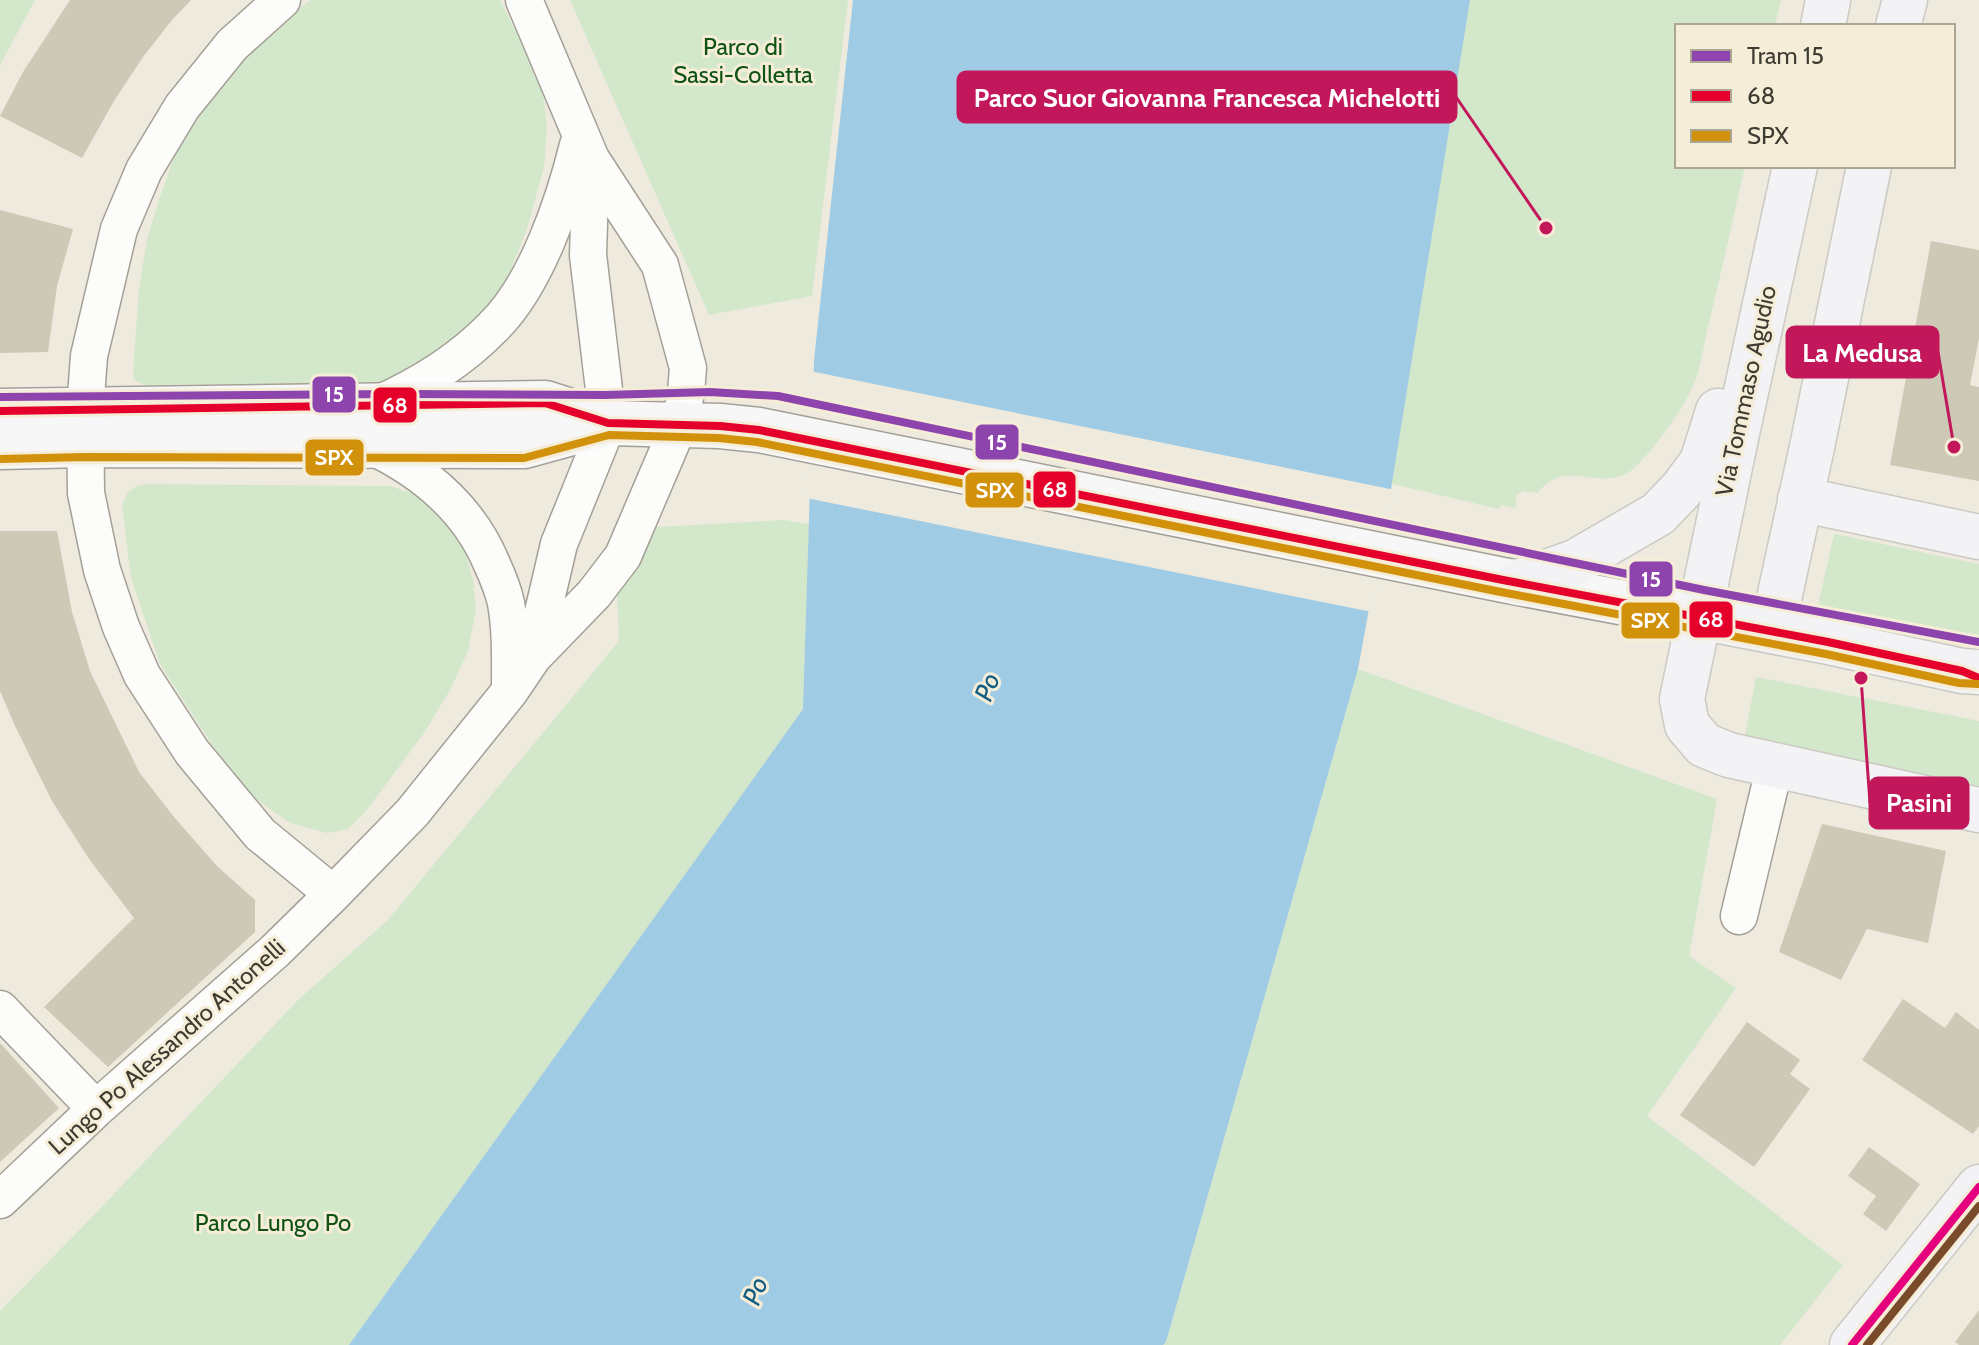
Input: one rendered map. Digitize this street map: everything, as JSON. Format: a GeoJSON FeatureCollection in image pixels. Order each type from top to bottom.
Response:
{"type":"FeatureCollection","features":[{"type":"Feature","properties":{"kind":"main road"},"geometry":{"type":"LineString","coordinates":[[1823,24],[1828,0]]}},
{"type":"Feature","properties":{"kind":"main road"},"geometry":{"type":"LineString","coordinates":[[1899,24],[1905,0]]}},
{"type":"Feature","properties":{"kind":"main road"},"geometry":{"type":"LineString","coordinates":[[1772,631],[1869,168]]}},
{"type":"Feature","properties":{"kind":"main road"},"geometry":{"type":"LineString","coordinates":[[1510,581],[1575,562],[1658,514],[1702,462],[1714,425],[1747,283],[1794,170]]}},
{"type":"Feature","properties":{"kind":"main road","name":"Via Tommaso Agudio"},"geometry":{"type":"LineString","coordinates":[[1794,170],[1682,699],[1687,725],[1704,745],[1729,755],[1979,810]]}},
{"type":"Feature","properties":{"kind":"main road"},"geometry":{"type":"LineString","coordinates":[[0,447],[171,407],[372,426],[545,403],[608,423],[720,426],[770,432],[1828,642],[1973,674]]}},
{"type":"Feature","properties":{"kind":"main road"},"geometry":{"type":"LineString","coordinates":[[0,411],[85,428]]}},
{"type":"Feature","properties":{"kind":"main road"},"geometry":{"type":"LineString","coordinates":[[1800,499],[1979,537]]}},
{"type":"Feature","properties":{"kind":"main road"},"geometry":{"type":"LineString","coordinates":[[1852,1345],[1979,1187]]}},
{"type":"Feature","properties":{"kind":"street"},"geometry":{"type":"LineString","coordinates":[[282,0],[232,45],[182,107],[144,170],[119,229],[89,356],[85,428],[86,493],[102,570],[121,627],[142,675],[192,752],[260,834],[333,894]]}},
{"type":"Feature","properties":{"kind":"street","name":"Lungo Po Alessandro Antonelli"},"geometry":{"type":"LineString","coordinates":[[0,1200],[96,1109],[275,951],[412,813],[510,691],[533,657],[594,594],[623,556],[679,425],[688,368],[660,265],[586,145],[524,0]]}},
{"type":"Feature","properties":{"kind":"street"},"geometry":{"type":"LineString","coordinates":[[510,691],[506,601],[485,547],[466,517],[432,483],[394,457],[372,426],[401,394],[460,358],[495,325],[519,294],[543,249],[586,145]]}},
{"type":"Feature","properties":{"kind":"street","name":"Lungo Po Alessandro Antonelli"},"geometry":{"type":"LineString","coordinates":[[533,657],[559,544],[608,423],[588,255],[586,145]]}},
{"type":"Feature","properties":{"kind":"street"},"geometry":{"type":"LineString","coordinates":[[1739,916],[1775,765]]}},
{"type":"Feature","properties":{"kind":"street"},"geometry":{"type":"LineString","coordinates":[[0,1009],[96,1109]]}},
{"type":"Feature","properties":{"kind":"green space"},"geometry":{"type":"Polygon","coordinates":[[[0,0],[35,0],[0,65],[0,0]]]}},
{"type":"Feature","properties":{"kind":"green space"},"geometry":{"type":"Polygon","coordinates":[[[311,0],[500,0],[542,84],[547,127],[544,168],[527,229],[504,287],[464,341],[389,382],[145,385],[134,380],[133,372],[139,289],[147,239],[176,152],[220,83],[276,26],[311,0]]]}},
{"type":"Feature","properties":{"kind":"green space","name":"Parco di Sassi-Colletta"},"geometry":{"type":"Polygon","coordinates":[[[570,0],[848,0],[812,296],[709,315],[570,0]]]}},
{"type":"Feature","properties":{"kind":"green space"},"geometry":{"type":"Polygon","coordinates":[[[1401,0],[1781,0],[1775,24],[1675,24],[1675,168],[1745,168],[1696,379],[1682,407],[1640,463],[1620,476],[1608,479],[1559,477],[1548,482],[1538,493],[1523,491],[1517,495],[1515,508],[1500,505],[1499,509],[1350,474],[1401,0]]]}},
{"type":"Feature","properties":{"kind":"green space"},"geometry":{"type":"Polygon","coordinates":[[[148,484],[390,486],[411,493],[430,506],[450,526],[466,553],[476,610],[468,651],[450,690],[424,733],[366,811],[348,829],[327,833],[290,823],[254,798],[211,743],[160,664],[131,578],[122,505],[128,492],[148,484]]]}},
{"type":"Feature","properties":{"kind":"green space","name":"Parco Lungo Po"},"geometry":{"type":"Polygon","coordinates":[[[785,520],[809,524],[803,709],[349,1345],[0,1345],[0,1311],[299,999],[387,921],[619,641],[617,590],[637,528],[785,520]]]}},
{"type":"Feature","properties":{"kind":"green space"},"geometry":{"type":"Polygon","coordinates":[[[1834,534],[1979,564],[1979,638],[1818,606],[1834,534]]]}},
{"type":"Feature","properties":{"kind":"green space"},"geometry":{"type":"Polygon","coordinates":[[[1358,669],[1717,799],[1689,956],[1736,988],[1647,1116],[1843,1265],[1780,1345],[1163,1345],[1358,669]]]}},
{"type":"Feature","properties":{"kind":"green space"},"geometry":{"type":"Polygon","coordinates":[[[1756,677],[1979,721],[1979,786],[1745,736],[1756,677]]]}},
{"type":"Feature","properties":{"kind":"water","name":"Po"},"geometry":{"type":"Polygon","coordinates":[[[853,0],[1470,0],[1391,489],[1358,669],[1166,1342],[1163,1345],[349,1345],[803,709],[814,360],[853,0]]]}},
{"type":"Feature","properties":{"kind":"pier"},"geometry":{"type":"Polygon","coordinates":[[[810,371],[1395,490],[1372,612],[806,498],[810,371]]]}},
{"type":"Feature","properties":{"kind":"building"},"geometry":{"type":"Polygon","coordinates":[[[70,0],[191,0],[143,57],[82,158],[0,116],[23,72],[70,0]]]}},
{"type":"Feature","properties":{"kind":"building"},"geometry":{"type":"Polygon","coordinates":[[[0,210],[73,229],[57,286],[48,352],[0,353],[0,210]]]}},
{"type":"Feature","properties":{"kind":"building"},"geometry":{"type":"Polygon","coordinates":[[[1931,241],[1979,250],[1979,338],[1970,385],[1979,387],[1979,481],[1890,465],[1931,241]]]}},
{"type":"Feature","properties":{"kind":"building"},"geometry":{"type":"Polygon","coordinates":[[[0,531],[57,531],[72,612],[90,671],[139,772],[217,866],[255,900],[255,932],[108,1067],[44,1007],[134,918],[89,859],[52,801],[0,691],[0,531]]]}},
{"type":"Feature","properties":{"kind":"building"},"geometry":{"type":"Polygon","coordinates":[[[1822,824],[1946,851],[1928,943],[1867,929],[1841,980],[1779,952],[1822,824]]]}},
{"type":"Feature","properties":{"kind":"building"},"geometry":{"type":"Polygon","coordinates":[[[1903,999],[1945,1028],[1956,1012],[1979,1030],[1979,1126],[1973,1134],[1862,1060],[1903,999]]]}},
{"type":"Feature","properties":{"kind":"building"},"geometry":{"type":"Polygon","coordinates":[[[1747,1022],[1800,1060],[1790,1074],[1810,1089],[1754,1167],[1680,1115],[1747,1022]]]}},
{"type":"Feature","properties":{"kind":"building"},"geometry":{"type":"Polygon","coordinates":[[[0,1043],[59,1108],[0,1162],[0,1043]]]}},
{"type":"Feature","properties":{"kind":"building"},"geometry":{"type":"Polygon","coordinates":[[[1869,1147],[1920,1184],[1886,1231],[1863,1214],[1876,1196],[1848,1176],[1869,1147]]]}},
{"type":"Feature","properties":{"kind":"building"},"geometry":{"type":"Polygon","coordinates":[[[1979,1310],[1979,1345],[1959,1345],[1955,1342],[1979,1310]]]}},
{"type":"Feature","properties":{"kind":"tram line","name":"15"},"geometry":{"type":"LineString","coordinates":[[0,397],[710,392],[778,396],[1704,590],[1979,642]]}},
{"type":"Feature","properties":{"kind":"transit line","name":"68"},"geometry":{"type":"LineString","coordinates":[[0,411],[545,403],[608,423],[759,430],[1503,580],[1828,642],[1962,671],[1979,678]]}},
{"type":"Feature","properties":{"kind":"transit line","name":"SPX"},"geometry":{"type":"LineString","coordinates":[[0,459],[524,458],[609,435],[757,442],[1959,683],[1978,684]]}},
{"type":"Feature","properties":{"kind":"transit line"},"geometry":{"type":"LineString","coordinates":[[1852,1345],[1979,1187]]}},
{"type":"Feature","properties":{"kind":"transit line"},"geometry":{"type":"LineString","coordinates":[[1867,1345],[1979,1206]]}},
{"type":"Feature","properties":{"kind":"place","name":"Parco Suor Giovanna Francesca Michelotti"},"geometry":{"type":"Point","coordinates":[1546,228]}},
{"type":"Feature","properties":{"kind":"place","name":"La Medusa"},"geometry":{"type":"Point","coordinates":[1954,447]}},
{"type":"Feature","properties":{"kind":"place","name":"Pasini"},"geometry":{"type":"Point","coordinates":[1861,678]}}]}
